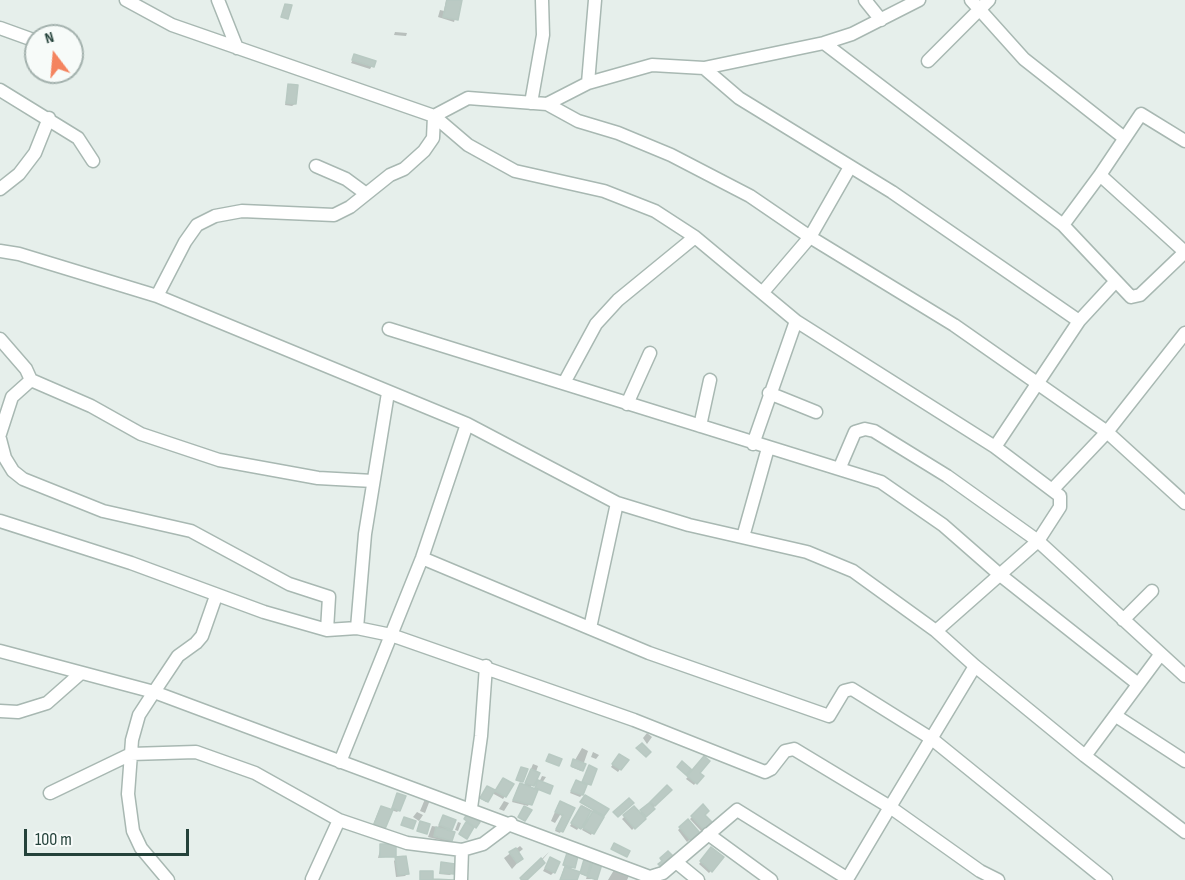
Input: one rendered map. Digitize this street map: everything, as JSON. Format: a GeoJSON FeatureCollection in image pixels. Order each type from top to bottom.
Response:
{"type":"FeatureCollection","features":[{"type":"Feature","properties":{"kind":"street"},"geometry":{"type":"LineString","coordinates":[[126,0],[172,25],[434,116],[468,145],[515,171],[604,191],[655,211],[695,237],[796,321],[995,447],[1053,489],[1060,496],[1060,507],[1038,541],[936,631]]}},
{"type":"Feature","properties":{"kind":"street"},"geometry":{"type":"LineString","coordinates":[[218,0],[237,48]]}},
{"type":"Feature","properties":{"kind":"street"},"geometry":{"type":"LineString","coordinates":[[531,103],[543,35],[542,0]]}},
{"type":"Feature","properties":{"kind":"street"},"geometry":{"type":"LineString","coordinates":[[588,83],[595,0]]}},
{"type":"Feature","properties":{"kind":"street"},"geometry":{"type":"LineString","coordinates":[[866,0],[881,20]]}},
{"type":"Feature","properties":{"kind":"street"},"geometry":{"type":"LineString","coordinates":[[547,104],[588,83],[652,65],[704,68],[824,43],[881,20],[919,0]]}},
{"type":"Feature","properties":{"kind":"street"},"geometry":{"type":"LineString","coordinates":[[971,0],[983,3],[1024,58],[1123,137]]}},
{"type":"Feature","properties":{"kind":"street"},"geometry":{"type":"LineString","coordinates":[[928,61],[983,3]]}},
{"type":"Feature","properties":{"kind":"street"},"geometry":{"type":"LineString","coordinates":[[0,28],[24,37]]}},
{"type":"Feature","properties":{"kind":"street"},"geometry":{"type":"LineString","coordinates":[[824,43],[1063,225],[1131,297],[1140,295],[1185,252],[1100,174]]}},
{"type":"Feature","properties":{"kind":"street"},"geometry":{"type":"LineString","coordinates":[[704,68],[739,98],[892,192],[1079,321]]}},
{"type":"Feature","properties":{"kind":"street"},"geometry":{"type":"LineString","coordinates":[[0,90],[50,118],[78,138],[93,161]]}},
{"type":"Feature","properties":{"kind":"street"},"geometry":{"type":"LineString","coordinates":[[434,116],[468,98],[547,104],[578,121],[618,133],[670,155],[750,196],[810,237],[954,325],[1035,385],[1107,432],[1185,503]]}},
{"type":"Feature","properties":{"kind":"street"},"geometry":{"type":"LineString","coordinates":[[1063,225],[1138,116],[1144,113],[1185,141]]}},
{"type":"Feature","properties":{"kind":"street"},"geometry":{"type":"LineString","coordinates":[[157,296],[197,225],[215,216],[268,211],[310,216],[334,215],[350,207],[365,193],[404,169],[424,151],[434,138],[434,116]]}},
{"type":"Feature","properties":{"kind":"street"},"geometry":{"type":"LineString","coordinates":[[0,189],[19,174],[34,153],[50,118]]}},
{"type":"Feature","properties":{"kind":"street"},"geometry":{"type":"LineString","coordinates":[[315,166],[346,179],[365,193]]}},
{"type":"Feature","properties":{"kind":"street"},"geometry":{"type":"LineString","coordinates":[[763,292],[810,237],[850,167]]}},
{"type":"Feature","properties":{"kind":"street"},"geometry":{"type":"LineString","coordinates":[[564,383],[596,324],[618,300],[695,237]]}},
{"type":"Feature","properties":{"kind":"street"},"geometry":{"type":"LineString","coordinates":[[0,251],[19,254],[157,296],[467,424],[617,503],[689,525],[807,552],[853,571],[936,631],[1085,756],[1185,832]]}},
{"type":"Feature","properties":{"kind":"street"},"geometry":{"type":"LineString","coordinates":[[995,447],[1079,321],[1115,282]]}},
{"type":"Feature","properties":{"kind":"street"},"geometry":{"type":"LineString","coordinates":[[753,444],[796,321]]}},
{"type":"Feature","properties":{"kind":"street"},"geometry":{"type":"LineString","coordinates":[[389,329],[753,444],[840,467],[881,482],[943,525],[999,574],[1138,684]]}},
{"type":"Feature","properties":{"kind":"street"},"geometry":{"type":"LineString","coordinates":[[1053,489],[1107,432],[1185,333]]}},
{"type":"Feature","properties":{"kind":"street"},"geometry":{"type":"LineString","coordinates":[[0,339],[26,369],[31,380],[91,406],[141,434],[219,460],[318,478],[374,481]]}},
{"type":"Feature","properties":{"kind":"street"},"geometry":{"type":"LineString","coordinates":[[627,405],[650,353]]}},
{"type":"Feature","properties":{"kind":"street"},"geometry":{"type":"LineString","coordinates":[[0,434],[12,397],[31,380]]}},
{"type":"Feature","properties":{"kind":"street"},"geometry":{"type":"LineString","coordinates":[[700,426],[710,380]]}},
{"type":"Feature","properties":{"kind":"street"},"geometry":{"type":"LineString","coordinates":[[357,628],[365,534],[388,393]]}},
{"type":"Feature","properties":{"kind":"street"},"geometry":{"type":"LineString","coordinates":[[769,393],[816,411]]}},
{"type":"Feature","properties":{"kind":"street"},"geometry":{"type":"LineString","coordinates":[[340,762],[422,558],[467,424]]}},
{"type":"Feature","properties":{"kind":"street"},"geometry":{"type":"LineString","coordinates":[[840,467],[855,432],[865,429],[874,431],[947,476],[1038,541],[1185,676]]}},
{"type":"Feature","properties":{"kind":"street"},"geometry":{"type":"LineString","coordinates":[[0,439],[5,458],[13,471],[22,479],[103,511],[191,531],[289,584],[329,597],[327,630]]}},
{"type":"Feature","properties":{"kind":"street"},"geometry":{"type":"LineString","coordinates":[[743,537],[768,448]]}},
{"type":"Feature","properties":{"kind":"street"},"geometry":{"type":"LineString","coordinates":[[590,628],[617,503]]}},
{"type":"Feature","properties":{"kind":"street"},"geometry":{"type":"LineString","coordinates":[[0,521],[131,563],[216,596],[327,630],[357,628],[391,635],[486,666],[634,720],[765,772],[771,770],[785,751],[794,749],[890,807],[981,871],[998,880]]}},
{"type":"Feature","properties":{"kind":"street"},"geometry":{"type":"LineString","coordinates":[[422,558],[649,653],[829,716],[844,691],[852,689],[932,739],[1106,880]]}},
{"type":"Feature","properties":{"kind":"street"},"geometry":{"type":"LineString","coordinates":[[1123,620],[1152,591]]}},
{"type":"Feature","properties":{"kind":"street"},"geometry":{"type":"LineString","coordinates":[[168,880],[141,848],[133,831],[128,794],[131,754],[137,721],[178,656],[196,644],[202,636],[216,596]]}},
{"type":"Feature","properties":{"kind":"street"},"geometry":{"type":"LineString","coordinates":[[0,651],[154,692],[340,762],[471,808],[650,877],[663,873],[733,811],[741,810],[845,877],[853,873],[975,666]]}},
{"type":"Feature","properties":{"kind":"street"},"geometry":{"type":"LineString","coordinates":[[1085,756],[1160,655]]}},
{"type":"Feature","properties":{"kind":"street"},"geometry":{"type":"LineString","coordinates":[[471,808],[481,736],[486,666]]}},
{"type":"Feature","properties":{"kind":"street"},"geometry":{"type":"LineString","coordinates":[[0,711],[18,712],[47,703],[81,673]]}},
{"type":"Feature","properties":{"kind":"street"},"geometry":{"type":"LineString","coordinates":[[1116,716],[1185,761]]}},
{"type":"Feature","properties":{"kind":"street"},"geometry":{"type":"LineString","coordinates":[[50,793],[131,754],[196,752],[255,773],[339,820],[407,843],[462,850],[483,844],[511,824]]}},
{"type":"Feature","properties":{"kind":"street"},"geometry":{"type":"LineString","coordinates":[[312,879],[339,820]]}},
{"type":"Feature","properties":{"kind":"street"},"geometry":{"type":"LineString","coordinates":[[708,834],[771,880]]}},
{"type":"Feature","properties":{"kind":"street"},"geometry":{"type":"LineString","coordinates":[[461,880],[462,850]]}},
{"type":"Feature","properties":{"kind":"street"},"geometry":{"type":"LineString","coordinates":[[676,862],[698,880]]}},
{"type":"Feature","properties":{"kind":"building"},"geometry":{"type":"Polygon","coordinates":[[[447,0],[462,0],[458,20],[443,17],[447,0]]]}},
{"type":"Feature","properties":{"kind":"building"},"geometry":{"type":"Polygon","coordinates":[[[285,4],[292,5],[288,19],[281,17],[285,4]]]}},
{"type":"Feature","properties":{"kind":"building"},"geometry":{"type":"Polygon","coordinates":[[[354,54],[376,61],[374,67],[352,60],[354,54]]]}},
{"type":"Feature","properties":{"kind":"building"},"geometry":{"type":"Polygon","coordinates":[[[288,84],[298,85],[296,104],[286,103],[288,84]]]}},
{"type":"Feature","properties":{"kind":"building"},"geometry":{"type":"Polygon","coordinates":[[[642,743],[651,752],[646,757],[636,748],[642,743]]]}},
{"type":"Feature","properties":{"kind":"building"},"geometry":{"type":"Polygon","coordinates":[[[549,754],[562,759],[559,766],[546,761],[549,754]]]}},
{"type":"Feature","properties":{"kind":"building"},"geometry":{"type":"Polygon","coordinates":[[[619,754],[629,760],[621,770],[612,764],[619,754]]]}},
{"type":"Feature","properties":{"kind":"building"},"geometry":{"type":"Polygon","coordinates":[[[704,756],[710,761],[700,773],[704,776],[697,784],[687,776],[704,756]]]}},
{"type":"Feature","properties":{"kind":"building"},"geometry":{"type":"Polygon","coordinates":[[[573,759],[586,764],[583,771],[571,766],[573,759]]]}},
{"type":"Feature","properties":{"kind":"building"},"geometry":{"type":"Polygon","coordinates":[[[682,761],[691,769],[686,775],[677,767],[682,761]]]}},
{"type":"Feature","properties":{"kind":"building"},"geometry":{"type":"Polygon","coordinates":[[[589,765],[597,769],[591,785],[582,782],[589,765]]]}},
{"type":"Feature","properties":{"kind":"building"},"geometry":{"type":"Polygon","coordinates":[[[521,767],[528,769],[523,782],[516,780],[521,767]]]}},
{"type":"Feature","properties":{"kind":"building"},"geometry":{"type":"Polygon","coordinates":[[[531,769],[540,773],[534,786],[525,783],[531,769]]]}},
{"type":"Feature","properties":{"kind":"building"},"geometry":{"type":"Polygon","coordinates":[[[503,778],[514,784],[506,797],[495,791],[503,778]]]}},
{"type":"Feature","properties":{"kind":"building"},"geometry":{"type":"Polygon","coordinates":[[[538,780],[553,786],[550,794],[535,788],[538,780]]]}},
{"type":"Feature","properties":{"kind":"building"},"geometry":{"type":"Polygon","coordinates":[[[576,780],[587,785],[583,795],[571,791],[576,780]]]}},
{"type":"Feature","properties":{"kind":"building"},"geometry":{"type":"Polygon","coordinates":[[[520,783],[538,790],[532,805],[513,800],[520,783]]]}},
{"type":"Feature","properties":{"kind":"building"},"geometry":{"type":"Polygon","coordinates":[[[667,785],[672,790],[655,806],[650,802],[667,785]]]}},
{"type":"Feature","properties":{"kind":"building"},"geometry":{"type":"Polygon","coordinates":[[[487,786],[495,790],[488,802],[480,798],[487,786]]]}},
{"type":"Feature","properties":{"kind":"building"},"geometry":{"type":"Polygon","coordinates":[[[397,793],[406,796],[400,811],[392,808],[397,793]]]}},
{"type":"Feature","properties":{"kind":"building"},"geometry":{"type":"Polygon","coordinates":[[[585,795],[609,809],[604,816],[580,802],[585,795]]]}},
{"type":"Feature","properties":{"kind":"building"},"geometry":{"type":"Polygon","coordinates":[[[629,798],[634,803],[618,817],[613,812],[629,798]]]}},
{"type":"Feature","properties":{"kind":"building"},"geometry":{"type":"Polygon","coordinates":[[[560,801],[575,808],[563,832],[556,829],[563,815],[555,812],[560,801]]]}},
{"type":"Feature","properties":{"kind":"building"},"geometry":{"type":"Polygon","coordinates":[[[649,803],[655,809],[646,817],[640,810],[649,803]]]}},
{"type":"Feature","properties":{"kind":"building"},"geometry":{"type":"Polygon","coordinates":[[[703,804],[709,811],[705,815],[713,823],[705,831],[691,816],[703,804]]]}},
{"type":"Feature","properties":{"kind":"building"},"geometry":{"type":"Polygon","coordinates":[[[381,806],[393,810],[385,829],[374,824],[381,806]]]}},
{"type":"Feature","properties":{"kind":"building"},"geometry":{"type":"Polygon","coordinates":[[[524,806],[532,810],[525,821],[518,817],[524,806]]]}},
{"type":"Feature","properties":{"kind":"building"},"geometry":{"type":"Polygon","coordinates":[[[581,806],[591,811],[581,829],[571,823],[581,806]]]}},
{"type":"Feature","properties":{"kind":"building"},"geometry":{"type":"Polygon","coordinates":[[[634,806],[646,819],[635,829],[623,815],[634,806]]]}},
{"type":"Feature","properties":{"kind":"building"},"geometry":{"type":"Polygon","coordinates":[[[593,811],[604,817],[594,834],[583,828],[593,811]]]}},
{"type":"Feature","properties":{"kind":"building"},"geometry":{"type":"Polygon","coordinates":[[[467,814],[480,822],[476,828],[464,819],[467,814]]]}},
{"type":"Feature","properties":{"kind":"building"},"geometry":{"type":"Polygon","coordinates":[[[443,815],[456,820],[452,830],[439,825],[443,815]]]}},
{"type":"Feature","properties":{"kind":"building"},"geometry":{"type":"Polygon","coordinates":[[[404,817],[416,821],[413,829],[401,825],[404,817]]]}},
{"type":"Feature","properties":{"kind":"building"},"geometry":{"type":"Polygon","coordinates":[[[688,819],[700,833],[691,841],[679,827],[688,819]]]}},
{"type":"Feature","properties":{"kind":"building"},"geometry":{"type":"Polygon","coordinates":[[[420,821],[430,824],[427,834],[417,831],[420,821]]]}},
{"type":"Feature","properties":{"kind":"building"},"geometry":{"type":"Polygon","coordinates":[[[466,822],[474,827],[467,839],[459,834],[466,822]]]}},
{"type":"Feature","properties":{"kind":"building"},"geometry":{"type":"Polygon","coordinates":[[[436,827],[455,832],[452,841],[434,836],[436,827]]]}},
{"type":"Feature","properties":{"kind":"building"},"geometry":{"type":"Polygon","coordinates":[[[614,843],[630,851],[627,857],[611,849],[614,843]]]}},
{"type":"Feature","properties":{"kind":"building"},"geometry":{"type":"Polygon","coordinates":[[[380,844],[396,844],[396,857],[380,857],[380,844]]]}},
{"type":"Feature","properties":{"kind":"building"},"geometry":{"type":"Polygon","coordinates":[[[711,847],[724,857],[712,872],[700,861],[711,847]]]}},
{"type":"Feature","properties":{"kind":"building"},"geometry":{"type":"Polygon","coordinates":[[[516,848],[523,859],[517,863],[509,852],[516,848]]]}},
{"type":"Feature","properties":{"kind":"building"},"geometry":{"type":"Polygon","coordinates":[[[668,851],[673,856],[662,868],[658,864],[662,861],[660,858],[668,851]]]}},
{"type":"Feature","properties":{"kind":"building"},"geometry":{"type":"Polygon","coordinates":[[[567,853],[578,856],[575,868],[563,865],[567,853]]]}},
{"type":"Feature","properties":{"kind":"building"},"geometry":{"type":"Polygon","coordinates":[[[406,856],[409,874],[398,875],[395,857],[406,856]]]}},
{"type":"Feature","properties":{"kind":"building"},"geometry":{"type":"Polygon","coordinates":[[[585,856],[592,859],[587,876],[580,873],[585,856]]]}},
{"type":"Feature","properties":{"kind":"building"},"geometry":{"type":"Polygon","coordinates":[[[550,857],[560,862],[555,873],[545,868],[550,857]]]}},
{"type":"Feature","properties":{"kind":"building"},"geometry":{"type":"Polygon","coordinates":[[[541,858],[545,863],[527,880],[522,880],[520,878],[541,858]]]}},
{"type":"Feature","properties":{"kind":"building"},"geometry":{"type":"Polygon","coordinates":[[[594,858],[603,861],[597,880],[588,877],[594,858]]]}},
{"type":"Feature","properties":{"kind":"building"},"geometry":{"type":"Polygon","coordinates":[[[441,862],[455,864],[454,874],[440,873],[441,862]]]}},
{"type":"Feature","properties":{"kind":"building"},"geometry":{"type":"Polygon","coordinates":[[[565,867],[580,872],[577,880],[560,880],[565,867]]]}},
{"type":"Feature","properties":{"kind":"building"},"geometry":{"type":"Polygon","coordinates":[[[420,871],[433,871],[433,879],[454,880],[420,880],[420,871]]]}}]}
